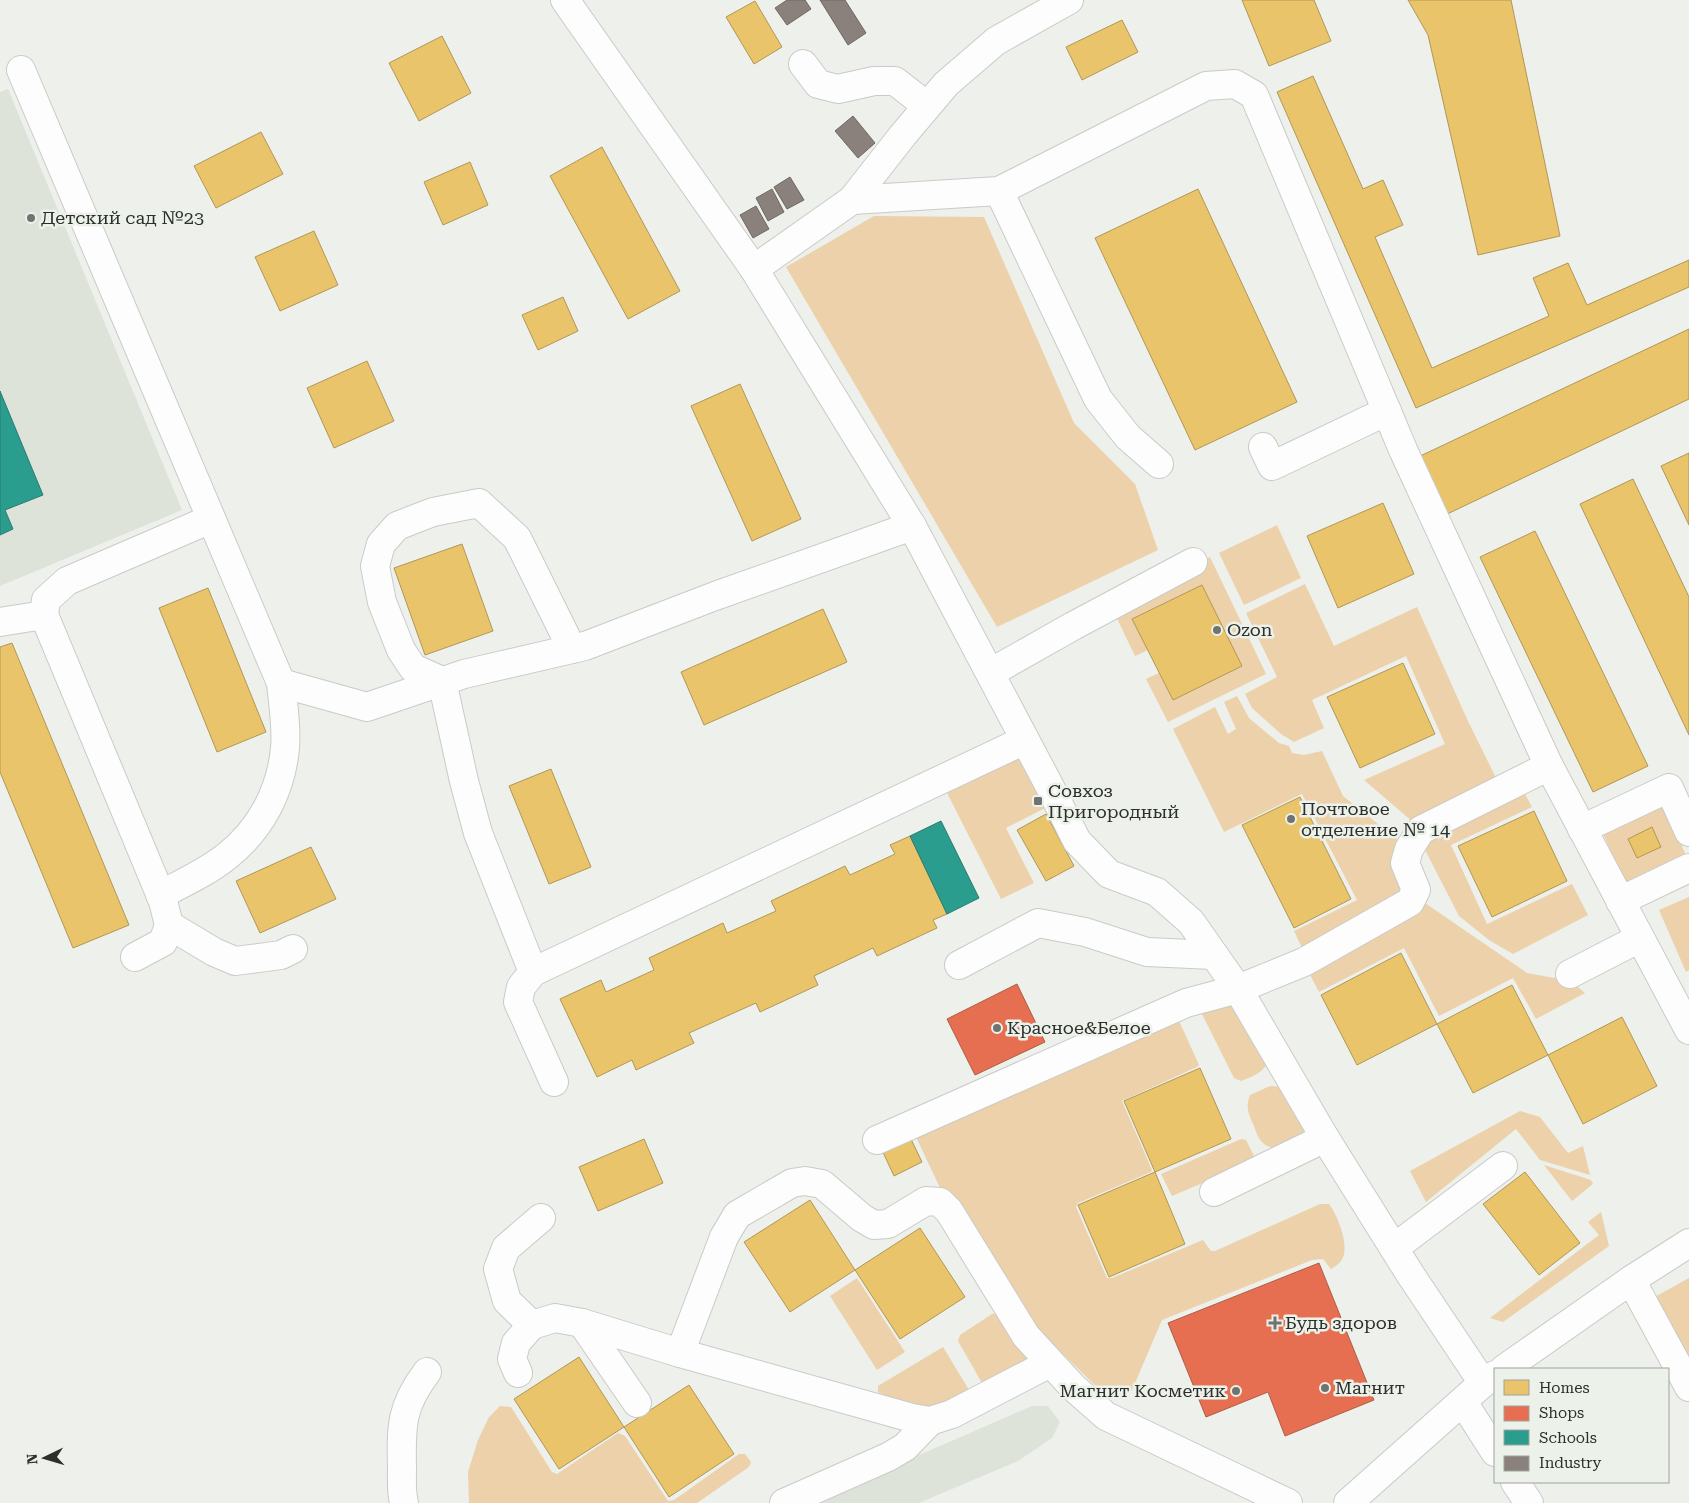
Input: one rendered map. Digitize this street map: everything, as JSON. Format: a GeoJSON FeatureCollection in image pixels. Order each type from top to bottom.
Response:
{"type":"FeatureCollection","features":[{"type":"Feature","properties":{"kind":"street"},"geometry":{"type":"LineString","coordinates":[[565,0],[754,269],[912,526],[1077,841],[1109,874],[1157,892],[1191,922],[1238,989],[1325,1138],[1394,1248],[1494,1376],[1348,1503]]}},
{"type":"Feature","properties":{"kind":"street"},"geometry":{"type":"LineString","coordinates":[[754,269],[852,200],[946,84],[996,41],[1069,0]]}},
{"type":"Feature","properties":{"kind":"street"},"geometry":{"type":"LineString","coordinates":[[803,64],[818,84],[838,89],[874,81],[895,81],[927,106]]}},
{"type":"Feature","properties":{"kind":"street"},"geometry":{"type":"LineString","coordinates":[[21,70],[281,683],[285,747],[280,781],[264,816],[250,834],[226,857],[160,895]]}},
{"type":"Feature","properties":{"kind":"street"},"geometry":{"type":"LineString","coordinates":[[852,200],[998,191],[1206,86],[1235,84],[1254,95],[1404,452],[1549,766],[1640,938],[1685,1013]]}},
{"type":"Feature","properties":{"kind":"street"},"geometry":{"type":"LineString","coordinates":[[998,191],[1098,399],[1128,437],[1159,464]]}},
{"type":"Feature","properties":{"kind":"street"},"geometry":{"type":"LineString","coordinates":[[1263,447],[1272,466],[1387,411]]}},
{"type":"Feature","properties":{"kind":"street"},"geometry":{"type":"LineString","coordinates":[[442,681],[413,668],[401,650],[382,602],[375,566],[381,544],[397,526],[433,512],[479,504],[517,538],[572,649]]}},
{"type":"Feature","properties":{"kind":"street"},"geometry":{"type":"LineString","coordinates":[[135,957],[163,942],[168,925],[160,895],[44,615],[46,600],[66,582],[211,518]]}},
{"type":"Feature","properties":{"kind":"street"},"geometry":{"type":"LineString","coordinates":[[281,683],[368,707],[464,674],[585,646],[715,596],[912,526]]}},
{"type":"Feature","properties":{"kind":"street"},"geometry":{"type":"LineString","coordinates":[[990,673],[1072,626],[1193,562]]}},
{"type":"Feature","properties":{"kind":"street"},"geometry":{"type":"LineString","coordinates":[[0,622],[44,615]]}},
{"type":"Feature","properties":{"kind":"street"},"geometry":{"type":"LineString","coordinates":[[442,681],[464,781],[478,833],[533,972]]}},
{"type":"Feature","properties":{"kind":"street"},"geometry":{"type":"LineString","coordinates":[[554,1082],[518,1002],[521,987],[533,972],[1025,740]]}},
{"type":"Feature","properties":{"kind":"street"},"geometry":{"type":"LineString","coordinates":[[877,1140],[1186,1002],[1238,989],[1304,962],[1410,902],[1416,890],[1405,863],[1409,849],[1421,830],[1549,766]]}},
{"type":"Feature","properties":{"kind":"street"},"geometry":{"type":"LineString","coordinates":[[1582,829],[1669,788],[1689,832]]}},
{"type":"Feature","properties":{"kind":"street"},"geometry":{"type":"LineString","coordinates":[[1620,900],[1689,868]]}},
{"type":"Feature","properties":{"kind":"street"},"geometry":{"type":"LineString","coordinates":[[959,965],[1038,923],[1085,932],[1147,952],[1214,955]]}},
{"type":"Feature","properties":{"kind":"street"},"geometry":{"type":"LineString","coordinates":[[168,925],[214,952],[235,961],[281,955],[294,949]]}},
{"type":"Feature","properties":{"kind":"street"},"geometry":{"type":"LineString","coordinates":[[1570,974],[1640,938]]}},
{"type":"Feature","properties":{"kind":"street"},"geometry":{"type":"LineString","coordinates":[[1214,1192],[1325,1138]]}},
{"type":"Feature","properties":{"kind":"street"},"geometry":{"type":"LineString","coordinates":[[1394,1248],[1503,1166]]}},
{"type":"Feature","properties":{"kind":"street"},"geometry":{"type":"LineString","coordinates":[[680,1353],[724,1237],[737,1215],[792,1183],[805,1181],[822,1184],[862,1218],[874,1225],[888,1224],[926,1201],[940,1202],[949,1211],[1026,1336],[1073,1387],[1106,1416],[1288,1503]]}},
{"type":"Feature","properties":{"kind":"street"},"geometry":{"type":"LineString","coordinates":[[532,1325],[507,1301],[498,1269],[506,1248],[541,1218]]}},
{"type":"Feature","properties":{"kind":"street"},"geometry":{"type":"LineString","coordinates":[[1505,1368],[1631,1280],[1689,1243]]}},
{"type":"Feature","properties":{"kind":"street"},"geometry":{"type":"LineString","coordinates":[[1631,1280],[1689,1387]]}},
{"type":"Feature","properties":{"kind":"street"},"geometry":{"type":"LineString","coordinates":[[518,1373],[512,1359],[516,1343],[532,1325],[555,1318],[582,1323],[680,1353],[912,1418],[930,1421],[952,1414],[1050,1362]]}},
{"type":"Feature","properties":{"kind":"street"},"geometry":{"type":"LineString","coordinates":[[582,1323],[637,1403]]}},
{"type":"Feature","properties":{"kind":"street"},"geometry":{"type":"LineString","coordinates":[[404,1503],[401,1437],[404,1415],[414,1389],[427,1372]]}},
{"type":"Feature","properties":{"kind":"street"},"geometry":{"type":"LineString","coordinates":[[1463,1402],[1494,1450]]}},
{"type":"Feature","properties":{"kind":"street"},"geometry":{"type":"LineString","coordinates":[[784,1503],[888,1457],[905,1446],[930,1421]]}},
{"type":"Feature","properties":{"kind":"street"},"geometry":{"type":"LineString","coordinates":[[1516,1483],[1529,1503]]}},
{"type":"Feature","properties":{"kind":"shaded area","name":"Детский сад №23"},"geometry":{"type":"Polygon","coordinates":[[[8,89],[182,510],[0,586],[0,92],[8,89]]]}},
{"type":"Feature","properties":{"kind":"shaded area"},"geometry":{"type":"Polygon","coordinates":[[[874,216],[984,217],[1074,423],[1135,484],[1158,550],[997,627],[786,267],[874,216]]]}},
{"type":"Feature","properties":{"kind":"shaded area"},"geometry":{"type":"Polygon","coordinates":[[[1277,525],[1301,578],[1244,605],[1219,553],[1277,525]]]}},
{"type":"Feature","properties":{"kind":"shaded area"},"geometry":{"type":"Polygon","coordinates":[[[1210,557],[1266,674],[1168,722],[1146,679],[1159,673],[1173,700],[1242,666],[1202,585],[1132,619],[1148,650],[1135,656],[1112,608],[1210,557]]]}},
{"type":"Feature","properties":{"kind":"shaded area"},"geometry":{"type":"Polygon","coordinates":[[[1305,584],[1334,646],[1417,607],[1467,719],[1497,780],[1413,822],[1364,780],[1445,744],[1406,656],[1312,700],[1324,728],[1294,742],[1281,734],[1252,708],[1245,694],[1277,677],[1246,613],[1305,584]]]}},
{"type":"Feature","properties":{"kind":"shaded area"},"geometry":{"type":"Polygon","coordinates":[[[1237,696],[1249,718],[1279,743],[1289,746],[1292,753],[1304,755],[1322,751],[1343,796],[1403,844],[1404,897],[1305,954],[1294,931],[1357,900],[1302,794],[1224,832],[1173,729],[1215,707],[1228,734],[1236,729],[1224,702],[1237,696]]]}},
{"type":"Feature","properties":{"kind":"shaded area"},"geometry":{"type":"Polygon","coordinates":[[[1018,750],[1047,807],[1006,828],[1034,883],[1001,899],[944,787],[1018,750]]]}},
{"type":"Feature","properties":{"kind":"shaded area"},"geometry":{"type":"Polygon","coordinates":[[[1523,790],[1532,807],[1451,845],[1487,924],[1572,884],[1588,915],[1513,954],[1489,940],[1459,916],[1422,844],[1523,790]]]}},
{"type":"Feature","properties":{"kind":"shaded area"},"geometry":{"type":"Polygon","coordinates":[[[1662,804],[1686,855],[1626,883],[1602,832],[1662,804]]]}},
{"type":"Feature","properties":{"kind":"shaded area"},"geometry":{"type":"Polygon","coordinates":[[[1689,897],[1689,970],[1686,972],[1659,910],[1689,897]]]}},
{"type":"Feature","properties":{"kind":"shaded area"},"geometry":{"type":"Polygon","coordinates":[[[1422,901],[1527,973],[1571,981],[1585,993],[1536,1019],[1513,978],[1439,1016],[1404,948],[1319,992],[1306,967],[1422,901]]]}},
{"type":"Feature","properties":{"kind":"shaded area"},"geometry":{"type":"Polygon","coordinates":[[[1233,1001],[1267,1063],[1260,1072],[1241,1081],[1234,1078],[1201,1012],[1233,1001]]]}},
{"type":"Feature","properties":{"kind":"shaded area"},"geometry":{"type":"Polygon","coordinates":[[[1174,1016],[1180,1023],[1199,1065],[1122,1101],[1152,1170],[1151,1172],[1078,1203],[1076,1207],[1107,1278],[1112,1278],[1203,1240],[1211,1251],[1215,1251],[1320,1204],[1329,1204],[1336,1216],[1344,1240],[1344,1255],[1340,1262],[1331,1269],[1323,1259],[1312,1260],[1162,1320],[1132,1390],[1118,1396],[1105,1395],[1031,1323],[941,1190],[917,1139],[918,1129],[1174,1016]]]}},
{"type":"Feature","properties":{"kind":"shaded area"},"geometry":{"type":"Polygon","coordinates":[[[1270,1086],[1284,1087],[1305,1132],[1290,1143],[1273,1148],[1261,1141],[1248,1111],[1250,1095],[1270,1086]]]}},
{"type":"Feature","properties":{"kind":"shaded area"},"geometry":{"type":"Polygon","coordinates":[[[1520,1111],[1540,1117],[1568,1153],[1583,1146],[1590,1175],[1540,1160],[1516,1129],[1426,1202],[1410,1171],[1520,1111]]]}},
{"type":"Feature","properties":{"kind":"shaded area"},"geometry":{"type":"Polygon","coordinates":[[[1241,1139],[1246,1140],[1255,1158],[1252,1162],[1172,1196],[1161,1174],[1241,1139]]]}},
{"type":"Feature","properties":{"kind":"shaded area"},"geometry":{"type":"Polygon","coordinates":[[[1544,1165],[1591,1180],[1593,1184],[1572,1201],[1544,1165]]]}},
{"type":"Feature","properties":{"kind":"shaded area"},"geometry":{"type":"Polygon","coordinates":[[[1601,1212],[1609,1246],[1503,1322],[1490,1318],[1599,1235],[1588,1222],[1601,1212]]]}},
{"type":"Feature","properties":{"kind":"shaded area"},"geometry":{"type":"Polygon","coordinates":[[[857,1278],[905,1352],[877,1370],[830,1296],[857,1278]]]}},
{"type":"Feature","properties":{"kind":"shaded area"},"geometry":{"type":"Polygon","coordinates":[[[1689,1278],[1689,1368],[1653,1298],[1689,1278]]]}},
{"type":"Feature","properties":{"kind":"shaded area"},"geometry":{"type":"Polygon","coordinates":[[[998,1313],[1024,1351],[1028,1363],[987,1385],[982,1383],[958,1341],[960,1335],[992,1314],[998,1313]]]}},
{"type":"Feature","properties":{"kind":"shaded area"},"geometry":{"type":"Polygon","coordinates":[[[943,1347],[969,1390],[940,1406],[928,1409],[905,1405],[878,1392],[878,1386],[943,1347]]]}},
{"type":"Feature","properties":{"kind":"shaded area"},"geometry":{"type":"Polygon","coordinates":[[[500,1406],[511,1407],[552,1472],[557,1474],[618,1433],[625,1436],[668,1501],[674,1500],[739,1454],[745,1454],[751,1462],[749,1467],[697,1503],[469,1503],[468,1472],[478,1440],[489,1417],[500,1406]]]}},
{"type":"Feature","properties":{"kind":"shaded area"},"geometry":{"type":"Polygon","coordinates":[[[1032,1406],[1048,1406],[1060,1422],[1052,1438],[1018,1461],[919,1503],[809,1503],[1032,1406]]]}},
{"type":"Feature","properties":{"kind":"building: Homes"},"geometry":{"type":"Polygon","coordinates":[[[1242,0],[1314,0],[1331,41],[1269,66],[1242,0]]]}},
{"type":"Feature","properties":{"kind":"building: Homes"},"geometry":{"type":"Polygon","coordinates":[[[1408,0],[1511,0],[1560,236],[1478,255],[1428,35],[1408,0]]]}},
{"type":"Feature","properties":{"kind":"building: Homes"},"geometry":{"type":"Polygon","coordinates":[[[755,1],[782,47],[754,64],[726,17],[755,1]]]}},
{"type":"Feature","properties":{"kind":"building: Homes"},"geometry":{"type":"Polygon","coordinates":[[[1122,20],[1138,52],[1082,80],[1066,47],[1122,20]]]}},
{"type":"Feature","properties":{"kind":"building: Homes"},"geometry":{"type":"Polygon","coordinates":[[[442,36],[471,93],[419,121],[389,63],[442,36]]]}},
{"type":"Feature","properties":{"kind":"building: Homes"},"geometry":{"type":"Polygon","coordinates":[[[1313,76],[1363,189],[1383,180],[1403,225],[1375,237],[1432,368],[1549,316],[1533,278],[1568,263],[1587,305],[1689,260],[1689,287],[1416,408],[1277,92],[1313,76]]]}},
{"type":"Feature","properties":{"kind":"building: Homes"},"geometry":{"type":"Polygon","coordinates":[[[261,132],[283,174],[216,208],[194,166],[261,132]]]}},
{"type":"Feature","properties":{"kind":"building: Homes"},"geometry":{"type":"Polygon","coordinates":[[[602,147],[680,291],[628,319],[550,176],[602,147]]]}},
{"type":"Feature","properties":{"kind":"building: Homes"},"geometry":{"type":"Polygon","coordinates":[[[470,162],[488,205],[443,225],[424,182],[470,162]]]}},
{"type":"Feature","properties":{"kind":"building: Homes"},"geometry":{"type":"Polygon","coordinates":[[[1198,189],[1297,402],[1195,450],[1095,238],[1198,189]]]}},
{"type":"Feature","properties":{"kind":"building: Homes"},"geometry":{"type":"Polygon","coordinates":[[[314,231],[338,285],[280,311],[255,257],[314,231]]]}},
{"type":"Feature","properties":{"kind":"building: Homes"},"geometry":{"type":"Polygon","coordinates":[[[563,297],[578,331],[538,350],[522,315],[563,297]]]}},
{"type":"Feature","properties":{"kind":"building: Homes"},"geometry":{"type":"Polygon","coordinates":[[[1689,329],[1689,399],[1443,516],[1416,458],[1689,329]]]}},
{"type":"Feature","properties":{"kind":"building: Homes"},"geometry":{"type":"Polygon","coordinates":[[[367,361],[394,421],[334,448],[307,388],[367,361]]]}},
{"type":"Feature","properties":{"kind":"building: Homes"},"geometry":{"type":"Polygon","coordinates":[[[740,384],[801,519],[752,541],[691,406],[740,384]]]}},
{"type":"Feature","properties":{"kind":"building: Homes"},"geometry":{"type":"Polygon","coordinates":[[[1689,453],[1689,525],[1661,466],[1689,453]]]}},
{"type":"Feature","properties":{"kind":"building: Homes"},"geometry":{"type":"Polygon","coordinates":[[[1633,479],[1689,597],[1689,735],[1580,504],[1633,479]]]}},
{"type":"Feature","properties":{"kind":"building: Homes"},"geometry":{"type":"Polygon","coordinates":[[[1383,503],[1414,574],[1338,608],[1307,536],[1383,503]]]}},
{"type":"Feature","properties":{"kind":"building: Homes"},"geometry":{"type":"Polygon","coordinates":[[[1535,531],[1648,766],[1593,792],[1480,557],[1535,531]]]}},
{"type":"Feature","properties":{"kind":"building: Homes"},"geometry":{"type":"Polygon","coordinates":[[[462,544],[493,631],[425,655],[394,568],[462,544]]]}},
{"type":"Feature","properties":{"kind":"building: Homes"},"geometry":{"type":"Polygon","coordinates":[[[1202,585],[1242,666],[1173,700],[1132,619],[1202,585]]]}},
{"type":"Feature","properties":{"kind":"building: Homes"},"geometry":{"type":"Polygon","coordinates":[[[208,588],[266,732],[217,752],[159,608],[208,588]]]}},
{"type":"Feature","properties":{"kind":"building: Homes"},"geometry":{"type":"Polygon","coordinates":[[[823,609],[847,662],[704,725],[681,672],[823,609]]]}},
{"type":"Feature","properties":{"kind":"building: Homes"},"geometry":{"type":"Polygon","coordinates":[[[12,643],[129,925],[73,948],[0,772],[0,647],[12,643]]]}},
{"type":"Feature","properties":{"kind":"building: Homes"},"geometry":{"type":"Polygon","coordinates":[[[1403,663],[1435,734],[1360,768],[1327,697],[1403,663]]]}},
{"type":"Feature","properties":{"kind":"building: Homes"},"geometry":{"type":"Polygon","coordinates":[[[551,769],[591,867],[549,884],[509,786],[551,769]]]}},
{"type":"Feature","properties":{"kind":"building: Homes"},"geometry":{"type":"Polygon","coordinates":[[[1300,797],[1351,899],[1294,928],[1242,825],[1300,797]]]}},
{"type":"Feature","properties":{"kind":"building: Homes"},"geometry":{"type":"Polygon","coordinates":[[[1534,811],[1567,881],[1492,917],[1458,846],[1534,811]]]}},
{"type":"Feature","properties":{"kind":"building: Homes"},"geometry":{"type":"Polygon","coordinates":[[[1046,814],[1074,866],[1046,881],[1017,830],[1046,814]]]}},
{"type":"Feature","properties":{"kind":"building: Homes"},"geometry":{"type":"Polygon","coordinates":[[[1652,827],[1661,847],[1637,858],[1628,839],[1652,827]]]}},
{"type":"Feature","properties":{"kind":"building: Homes"},"geometry":{"type":"Polygon","coordinates":[[[910,836],[947,914],[933,920],[937,928],[877,956],[873,948],[814,976],[818,985],[760,1012],[756,1003],[689,1033],[694,1043],[636,1070],[632,1060],[597,1077],[560,999],[601,980],[606,992],[654,970],[649,958],[723,923],[727,933],[776,911],[771,901],[845,866],[850,875],[895,854],[890,845],[910,836]]]}},
{"type":"Feature","properties":{"kind":"building: Homes"},"geometry":{"type":"Polygon","coordinates":[[[311,847],[336,899],[260,933],[236,881],[311,847]]]}},
{"type":"Feature","properties":{"kind":"building: Homes"},"geometry":{"type":"Polygon","coordinates":[[[1401,953],[1437,1024],[1357,1065],[1321,995],[1401,953]]]}},
{"type":"Feature","properties":{"kind":"building: Homes"},"geometry":{"type":"Polygon","coordinates":[[[1512,985],[1548,1055],[1473,1093],[1437,1024],[1512,985]]]}},
{"type":"Feature","properties":{"kind":"building: Homes"},"geometry":{"type":"Polygon","coordinates":[[[1622,1017],[1657,1086],[1583,1124],[1548,1055],[1622,1017]]]}},
{"type":"Feature","properties":{"kind":"building: Homes"},"geometry":{"type":"Polygon","coordinates":[[[1200,1068],[1231,1139],[1155,1172],[1124,1101],[1200,1068]]]}},
{"type":"Feature","properties":{"kind":"building: Homes"},"geometry":{"type":"Polygon","coordinates":[[[909,1135],[922,1162],[894,1176],[881,1148],[909,1135]]]}},
{"type":"Feature","properties":{"kind":"building: Homes"},"geometry":{"type":"Polygon","coordinates":[[[644,1139],[663,1183],[598,1211],[579,1167],[644,1139]]]}},
{"type":"Feature","properties":{"kind":"building: Homes"},"geometry":{"type":"Polygon","coordinates":[[[1155,1172],[1185,1244],[1109,1277],[1078,1205],[1155,1172]]]}},
{"type":"Feature","properties":{"kind":"building: Homes"},"geometry":{"type":"Polygon","coordinates":[[[1525,1172],[1580,1243],[1539,1275],[1483,1204],[1525,1172]]]}},
{"type":"Feature","properties":{"kind":"building: Homes"},"geometry":{"type":"Polygon","coordinates":[[[810,1200],[855,1270],[790,1312],[744,1242],[810,1200]]]}},
{"type":"Feature","properties":{"kind":"building: Homes"},"geometry":{"type":"Polygon","coordinates":[[[920,1228],[965,1297],[900,1339],[855,1270],[920,1228]]]}},
{"type":"Feature","properties":{"kind":"building: Homes"},"geometry":{"type":"Polygon","coordinates":[[[579,1357],[624,1427],[559,1469],[514,1399],[579,1357]]]}},
{"type":"Feature","properties":{"kind":"building: Homes"},"geometry":{"type":"Polygon","coordinates":[[[689,1385],[734,1454],[669,1497],[624,1427],[689,1385]]]}},
{"type":"Feature","properties":{"kind":"building: Shops"},"geometry":{"type":"Polygon","coordinates":[[[1017,984],[1045,1042],[975,1075],[947,1019],[1017,984]]]}},
{"type":"Feature","properties":{"kind":"building: Shops"},"geometry":{"type":"Polygon","coordinates":[[[1319,1263],[1374,1400],[1285,1436],[1268,1392],[1206,1417],[1168,1323],[1319,1263]]]}},
{"type":"Feature","properties":{"kind":"building: Schools"},"geometry":{"type":"Polygon","coordinates":[[[0,391],[43,495],[5,510],[13,529],[0,535],[0,391]]]}},
{"type":"Feature","properties":{"kind":"building: Schools"},"geometry":{"type":"Polygon","coordinates":[[[941,821],[979,898],[947,914],[910,836],[941,821]]]}},
{"type":"Feature","properties":{"kind":"building: Industry"},"geometry":{"type":"Polygon","coordinates":[[[787,0],[805,0],[811,9],[787,25],[775,8],[787,0]]]}},
{"type":"Feature","properties":{"kind":"building: Industry"},"geometry":{"type":"Polygon","coordinates":[[[820,0],[845,0],[866,33],[848,45],[820,0]]]}},
{"type":"Feature","properties":{"kind":"building: Industry"},"geometry":{"type":"Polygon","coordinates":[[[853,116],[875,143],[858,158],[835,131],[853,116]]]}},
{"type":"Feature","properties":{"kind":"building: Industry"},"geometry":{"type":"Polygon","coordinates":[[[790,177],[804,200],[787,209],[774,187],[790,177]]]}},
{"type":"Feature","properties":{"kind":"building: Industry"},"geometry":{"type":"Polygon","coordinates":[[[772,189],[784,212],[768,221],[756,198],[772,189]]]}},
{"type":"Feature","properties":{"kind":"building: Industry"},"geometry":{"type":"Polygon","coordinates":[[[756,206],[769,229],[753,238],[740,215],[756,206]]]}},
{"type":"Feature","properties":{"kind":"place","name":"Детский сад №23"},"geometry":{"type":"Point","coordinates":[31,218]}},
{"type":"Feature","properties":{"kind":"place","name":"Ozon"},"geometry":{"type":"Point","coordinates":[1217,630]}},
{"type":"Feature","properties":{"kind":"place","name":"Совхоз Пригородный"},"geometry":{"type":"Point","coordinates":[1038,801]}},
{"type":"Feature","properties":{"kind":"place","name":"Почтовое отделение № 14"},"geometry":{"type":"Point","coordinates":[1291,819]}},
{"type":"Feature","properties":{"kind":"place","name":"Красное&Белое"},"geometry":{"type":"Point","coordinates":[997,1028]}},
{"type":"Feature","properties":{"kind":"place","name":"Будь здоров"},"geometry":{"type":"Point","coordinates":[1275,1323]}},
{"type":"Feature","properties":{"kind":"place","name":"Магнит"},"geometry":{"type":"Point","coordinates":[1325,1388]}},
{"type":"Feature","properties":{"kind":"place","name":"Магнит Косметик"},"geometry":{"type":"Point","coordinates":[1236,1391]}}]}
